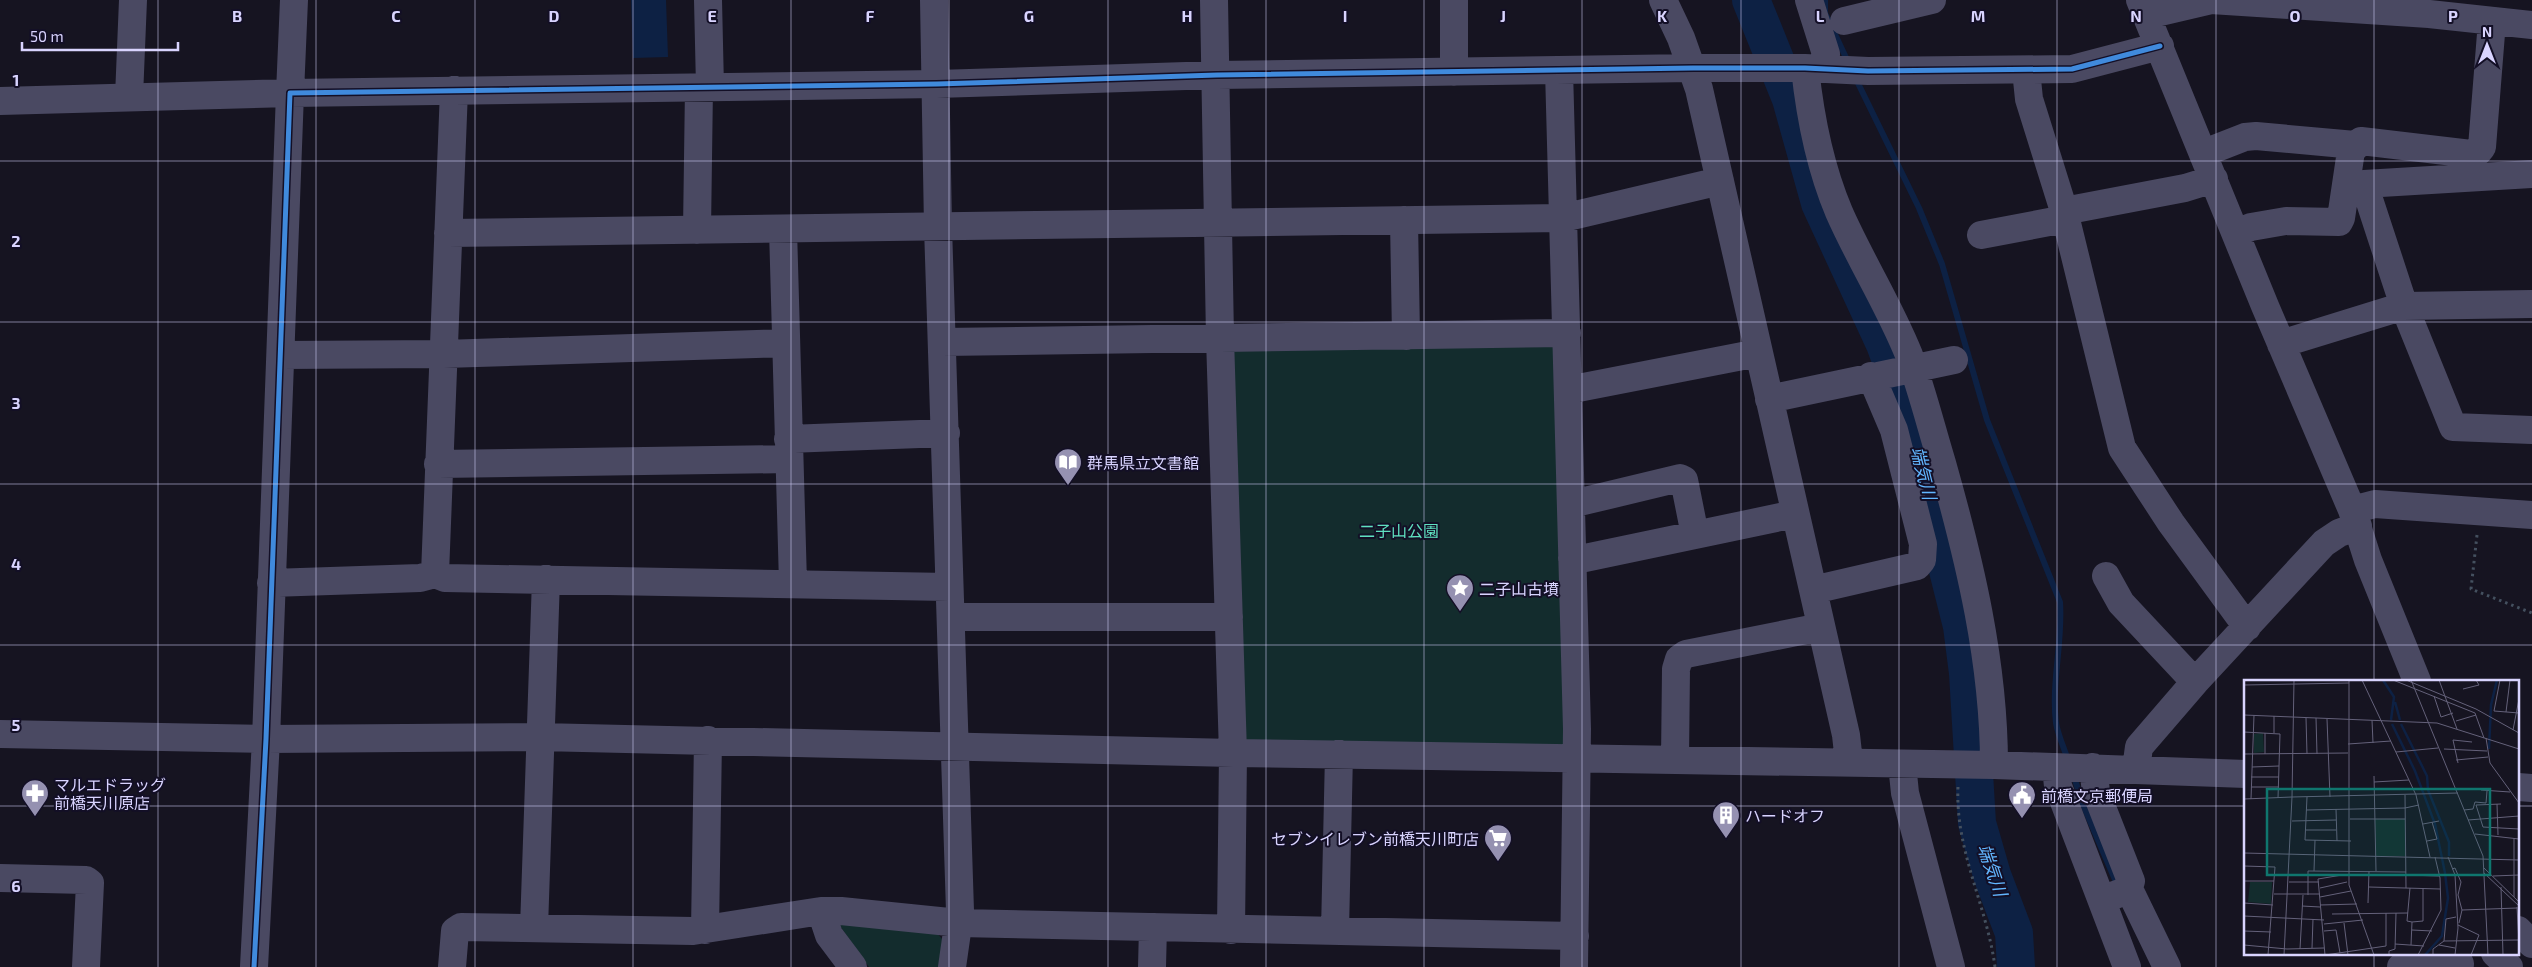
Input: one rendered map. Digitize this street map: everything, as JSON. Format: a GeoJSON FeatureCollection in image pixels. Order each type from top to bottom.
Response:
{"type":"FeatureCollection","features":[{"type":"Feature","properties":{"kind":"street"},"geometry":{"type":"LineString","coordinates":[[129,97],[133,0]]}},
{"type":"Feature","properties":{"kind":"street"},"geometry":{"type":"LineString","coordinates":[[254,967],[266,739],[294,0]]}},
{"type":"Feature","properties":{"kind":"street"},"geometry":{"type":"LineString","coordinates":[[697,230],[708,0]]}},
{"type":"Feature","properties":{"kind":"street"},"geometry":{"type":"LineString","coordinates":[[934,0],[937,84],[938,227],[946,433],[959,923],[952,967]]}},
{"type":"Feature","properties":{"kind":"street"},"geometry":{"type":"LineString","coordinates":[[1214,0],[1217,75],[1217,223],[1233,752],[1231,930]]}},
{"type":"Feature","properties":{"kind":"street"},"geometry":{"type":"LineString","coordinates":[[1454,0],[1454,72]]}},
{"type":"Feature","properties":{"kind":"street"},"geometry":{"type":"LineString","coordinates":[[1663,0],[1693,68],[1846,735],[1849,762]]}},
{"type":"Feature","properties":{"kind":"street"},"geometry":{"type":"LineString","coordinates":[[1809,0],[1826,54],[1815,69],[1818,140],[1838,210],[1891,317],[1913,368],[1947,481],[1977,597],[1986,659],[1994,738],[1994,765]]}},
{"type":"Feature","properties":{"kind":"street"},"geometry":{"type":"LineString","coordinates":[[1844,21],[1932,0]]}},
{"type":"Feature","properties":{"kind":"street"},"geometry":{"type":"LineString","coordinates":[[2416,680],[2368,560],[2355,518],[2281,344],[2144,8],[2211,0],[2427,7],[2492,21],[2532,25]]}},
{"type":"Feature","properties":{"kind":"street"},"geometry":{"type":"LineString","coordinates":[[2204,153],[2245,137],[2256,136],[2355,145],[2367,140],[2470,154],[2478,152],[2482,147],[2492,21]]}},
{"type":"Feature","properties":{"kind":"street"},"geometry":{"type":"LineString","coordinates":[[0,101],[454,90],[937,84],[1217,75],[1693,68],[1868,71],[2072,69],[2160,46]]}},
{"type":"Feature","properties":{"kind":"street"},"geometry":{"type":"LineString","coordinates":[[1559,70],[1578,758],[1574,967]]}},
{"type":"Feature","properties":{"kind":"street"},"geometry":{"type":"LineString","coordinates":[[2026,70],[2029,99],[2064,215],[2122,448],[2171,523],[2248,627]]}},
{"type":"Feature","properties":{"kind":"street"},"geometry":{"type":"LineString","coordinates":[[435,574],[454,90]]}},
{"type":"Feature","properties":{"kind":"street"},"geometry":{"type":"LineString","coordinates":[[2236,233],[2251,227],[2286,221],[2339,222],[2351,151],[2355,145]]}},
{"type":"Feature","properties":{"kind":"street"},"geometry":{"type":"LineString","coordinates":[[2532,174],[2364,184],[2404,306],[2453,427],[2532,430]]}},
{"type":"Feature","properties":{"kind":"street"},"geometry":{"type":"LineString","coordinates":[[1981,235],[2185,188],[2214,179]]}},
{"type":"Feature","properties":{"kind":"street"},"geometry":{"type":"LineString","coordinates":[[448,233],[1563,218],[1720,181]]}},
{"type":"Feature","properties":{"kind":"street"},"geometry":{"type":"LineString","coordinates":[[1404,220],[1406,336]]}},
{"type":"Feature","properties":{"kind":"street"},"geometry":{"type":"LineString","coordinates":[[783,229],[793,583]]}},
{"type":"Feature","properties":{"kind":"street"},"geometry":{"type":"LineString","coordinates":[[2281,344],[2404,306],[2532,304]]}},
{"type":"Feature","properties":{"kind":"street"},"geometry":{"type":"LineString","coordinates":[[942,342],[1567,333]]}},
{"type":"Feature","properties":{"kind":"street"},"geometry":{"type":"LineString","coordinates":[[281,355],[444,354],[785,343]]}},
{"type":"Feature","properties":{"kind":"street"},"geometry":{"type":"LineString","coordinates":[[1568,390],[1758,353]]}},
{"type":"Feature","properties":{"kind":"street"},"geometry":{"type":"LineString","coordinates":[[1769,399],[1954,360]]}},
{"type":"Feature","properties":{"kind":"street"},"geometry":{"type":"LineString","coordinates":[[1813,590],[1916,566],[1922,560],[1923,544],[1894,430],[1871,376]]}},
{"type":"Feature","properties":{"kind":"street"},"geometry":{"type":"LineString","coordinates":[[438,464],[788,449],[946,433]]}},
{"type":"Feature","properties":{"kind":"street"},"geometry":{"type":"LineString","coordinates":[[1571,502],[1580,502],[1680,478],[1684,480],[1695,536]]}},
{"type":"Feature","properties":{"kind":"street"},"geometry":{"type":"LineString","coordinates":[[2136,769],[2139,747],[2195,682],[2324,543],[2375,504],[2532,515]]}},
{"type":"Feature","properties":{"kind":"street"},"geometry":{"type":"LineString","coordinates":[[1572,558],[1585,558],[1795,514]]}},
{"type":"Feature","properties":{"kind":"street"},"geometry":{"type":"LineString","coordinates":[[271,583],[420,578],[435,574],[444,578],[949,587]]}},
{"type":"Feature","properties":{"kind":"street"},"geometry":{"type":"LineString","coordinates":[[2106,576],[2121,602],[2195,682]]}},
{"type":"Feature","properties":{"kind":"street"},"geometry":{"type":"LineString","coordinates":[[534,928],[546,579]]}},
{"type":"Feature","properties":{"kind":"street"},"geometry":{"type":"LineString","coordinates":[[951,617],[1229,617]]}},
{"type":"Feature","properties":{"kind":"street"},"geometry":{"type":"LineString","coordinates":[[1675,759],[1676,668],[1679,659],[1686,654],[1821,627]]}},
{"type":"Feature","properties":{"kind":"street"},"geometry":{"type":"LineString","coordinates":[[0,734],[266,739],[540,737],[1233,752],[2093,767],[2244,774]]}},
{"type":"Feature","properties":{"kind":"street"},"geometry":{"type":"LineString","coordinates":[[705,930],[708,740]]}},
{"type":"Feature","properties":{"kind":"street"},"geometry":{"type":"LineString","coordinates":[[1335,931],[1339,754]]}},
{"type":"Feature","properties":{"kind":"street"},"geometry":{"type":"LineString","coordinates":[[1902,764],[1905,793],[1951,967]]}},
{"type":"Feature","properties":{"kind":"street"},"geometry":{"type":"LineString","coordinates":[[2056,767],[2058,786],[2127,967]]}},
{"type":"Feature","properties":{"kind":"street"},"geometry":{"type":"LineString","coordinates":[[2093,767],[2096,792],[2131,881],[2128,891]]}},
{"type":"Feature","properties":{"kind":"street"},"geometry":{"type":"LineString","coordinates":[[0,878],[86,880],[90,883],[86,967]]}},
{"type":"Feature","properties":{"kind":"street"},"geometry":{"type":"LineString","coordinates":[[2102,900],[2128,891]]}},
{"type":"Feature","properties":{"kind":"street"},"geometry":{"type":"LineString","coordinates":[[2128,891],[2133,897],[2167,967]]}},
{"type":"Feature","properties":{"kind":"street"},"geometry":{"type":"LineString","coordinates":[[452,967],[455,931],[461,928],[705,930],[821,911],[873,913],[959,923],[1575,936]]}},
{"type":"Feature","properties":{"kind":"street"},"geometry":{"type":"LineString","coordinates":[[821,911],[829,935],[853,967]]}},
{"type":"Feature","properties":{"kind":"street"},"geometry":{"type":"LineString","coordinates":[[1152,967],[1153,928]]}},
{"type":"Feature","properties":{"kind":"street"},"geometry":{"type":"LineString","coordinates":[[2520,932],[2532,944]]}},
{"type":"Feature","properties":{"kind":"street"},"geometry":{"type":"LineString","coordinates":[[2496,954],[2509,967]]}},
{"type":"Feature","properties":{"kind":"street"},"geometry":{"type":"LineString","coordinates":[[2401,967],[2460,961]]}},
{"type":"Feature","properties":{"kind":"path"},"geometry":{"type":"LineString","coordinates":[[2479,512],[2471,589],[2532,613]]}},
{"type":"Feature","properties":{"kind":"path"},"geometry":{"type":"LineString","coordinates":[[1958,786],[1960,824],[1965,852],[1995,967]]}},
{"type":"Feature","properties":{"kind":"green space","name":"二子山公園"},"geometry":{"type":"Polygon","coordinates":[[[1567,333],[1577,758],[1233,753],[1220,338],[1567,333]]]}},
{"type":"Feature","properties":{"kind":"green space"},"geometry":{"type":"Polygon","coordinates":[[[844,920],[935,931],[943,940],[938,967],[869,967],[840,926],[844,920]]]}},
{"type":"Feature","properties":{"kind":"water"},"geometry":{"type":"Polygon","coordinates":[[[631,0],[666,0],[668,57],[633,58],[631,0]]]}},
{"type":"Feature","properties":{"kind":"waterway","name":"端気川"},"geometry":{"type":"LineString","coordinates":[[1751,0],[1791,99],[1820,203],[1885,344],[1905,399],[1962,626],[1968,673],[1977,823],[1992,875],[2014,933],[2016,967]]}},
{"type":"Feature","properties":{"kind":"waterway"},"geometry":{"type":"LineString","coordinates":[[1825,0],[1825,13],[1849,64]]}},
{"type":"Feature","properties":{"kind":"waterway"},"geometry":{"type":"LineString","coordinates":[[1855,77],[1919,208],[1942,264],[1987,420],[2060,602],[2055,708],[2057,728],[2068,760]]}},
{"type":"Feature","properties":{"kind":"waterway"},"geometry":{"type":"LineString","coordinates":[[2073,774],[2084,807],[2116,882]]}},
{"type":"Feature","properties":{"kind":"cycle path"},"geometry":{"type":"LineString","coordinates":[[254,967],[266,739],[290,93],[937,84],[1217,75],[1693,68],[1805,68],[1868,71],[2072,69],[2160,46]]}},
{"type":"Feature","properties":{"kind":"place","name":"群馬県立文書館"},"geometry":{"type":"Point","coordinates":[1068,486]}},
{"type":"Feature","properties":{"kind":"place","name":"二子山古墳"},"geometry":{"type":"Point","coordinates":[1460,612]}},
{"type":"Feature","properties":{"kind":"place","name":"マルエドラッグ 前橋天川原店"},"geometry":{"type":"Point","coordinates":[35,817]}},
{"type":"Feature","properties":{"kind":"place","name":"前橋文京郵便局"},"geometry":{"type":"Point","coordinates":[2022,819]}},
{"type":"Feature","properties":{"kind":"place","name":"ハードオフ"},"geometry":{"type":"Point","coordinates":[1726,839]}},
{"type":"Feature","properties":{"kind":"place","name":"セブンイレブン前橋天川町店"},"geometry":{"type":"Point","coordinates":[1498,862]}}]}
